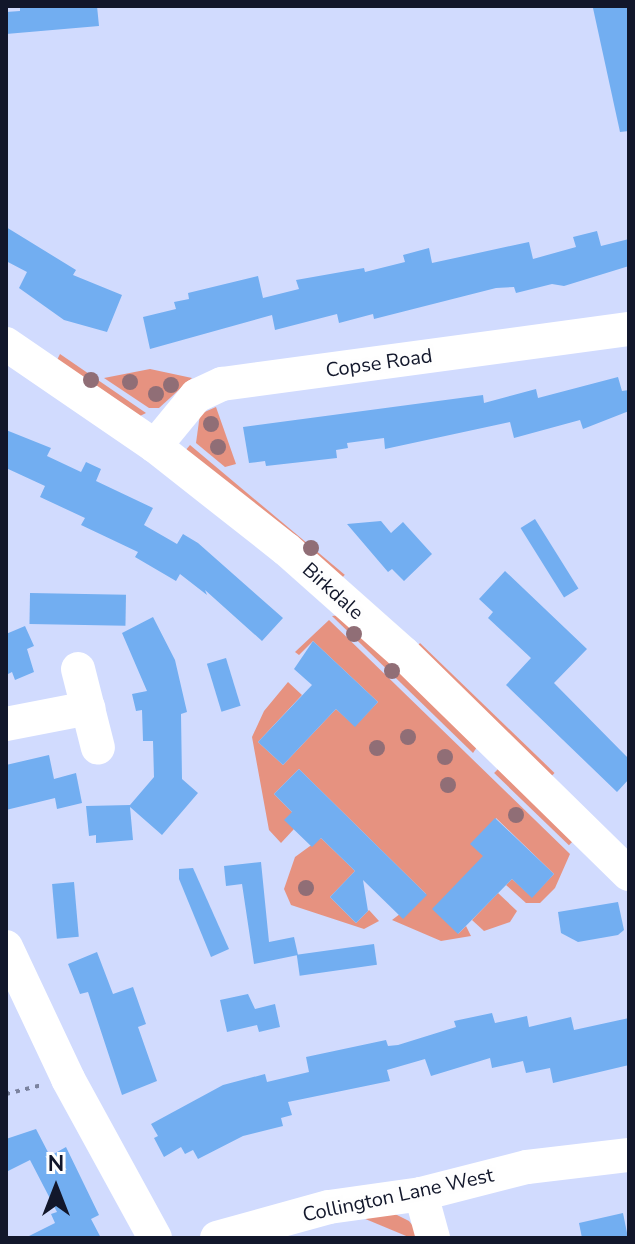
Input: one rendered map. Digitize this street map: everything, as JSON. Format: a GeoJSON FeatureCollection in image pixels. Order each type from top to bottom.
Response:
{"type":"FeatureCollection","features":[{"type":"Feature","properties":{"kind":"street","name":"Copse Road"},"geometry":{"type":"LineString","coordinates":[[155,446],[196,396],[222,384],[629,329]]}},
{"type":"Feature","properties":{"kind":"street","name":"Birkdale"},"geometry":{"type":"LineString","coordinates":[[6,344],[155,446],[286,549],[403,653],[629,874]]}},
{"type":"Feature","properties":{"kind":"street"},"geometry":{"type":"LineString","coordinates":[[78,669],[98,748]]}},
{"type":"Feature","properties":{"kind":"street"},"geometry":{"type":"LineString","coordinates":[[6,724],[88,708]]}},
{"type":"Feature","properties":{"kind":"street"},"geometry":{"type":"LineString","coordinates":[[6,947],[68,1079],[155,1238]]}},
{"type":"Feature","properties":{"kind":"street","name":"Collington Lane West"},"geometry":{"type":"LineString","coordinates":[[217,1238],[320,1209],[421,1194],[527,1167],[629,1155]]}},
{"type":"Feature","properties":{"kind":"street"},"geometry":{"type":"LineString","coordinates":[[421,1194],[433,1238]]}},
{"type":"Feature","properties":{"kind":"path"},"geometry":{"type":"LineString","coordinates":[[6,1094],[68,1079]]}},
{"type":"Feature","properties":{"kind":"shaded area"},"geometry":{"type":"Polygon","coordinates":[[[60,354],[146,413],[140,416],[57,360],[60,354]]]}},
{"type":"Feature","properties":{"kind":"shaded area"},"geometry":{"type":"Polygon","coordinates":[[[150,369],[192,378],[159,408],[149,408],[104,378],[150,369]]]}},
{"type":"Feature","properties":{"kind":"shaded area"},"geometry":{"type":"Polygon","coordinates":[[[216,407],[236,464],[225,467],[196,443],[200,414],[216,407]]]}},
{"type":"Feature","properties":{"kind":"shaded area"},"geometry":{"type":"Polygon","coordinates":[[[190,445],[345,575],[339,582],[184,452],[190,445]]]}},
{"type":"Feature","properties":{"kind":"shaded area"},"geometry":{"type":"Polygon","coordinates":[[[340,615],[477,747],[473,753],[332,616],[340,615]]]}},
{"type":"Feature","properties":{"kind":"shaded area"},"geometry":{"type":"Polygon","coordinates":[[[329,620],[570,854],[555,888],[540,903],[526,903],[506,885],[512,879],[532,897],[554,874],[496,818],[458,934],[466,926],[471,936],[441,941],[392,920],[426,894],[299,769],[274,794],[292,812],[294,829],[281,843],[269,830],[252,737],[264,711],[288,682],[302,695],[258,742],[283,765],[336,709],[355,726],[378,702],[313,641],[299,655],[295,652],[329,620]]]}},
{"type":"Feature","properties":{"kind":"shaded area"},"geometry":{"type":"Polygon","coordinates":[[[420,643],[555,773],[548,779],[414,649],[420,643]]]}},
{"type":"Feature","properties":{"kind":"shaded area"},"geometry":{"type":"Polygon","coordinates":[[[499,768],[574,840],[569,845],[494,773],[499,768]]]}},
{"type":"Feature","properties":{"kind":"shaded area"},"geometry":{"type":"Polygon","coordinates":[[[321,838],[355,871],[330,897],[356,923],[369,910],[379,921],[364,929],[291,905],[284,889],[295,857],[321,838]]]}},
{"type":"Feature","properties":{"kind":"shaded area"},"geometry":{"type":"Polygon","coordinates":[[[498,893],[517,911],[510,922],[484,931],[472,920],[498,893]]]}},
{"type":"Feature","properties":{"kind":"shaded area"},"geometry":{"type":"Polygon","coordinates":[[[395,1214],[409,1221],[422,1237],[411,1238],[363,1218],[395,1214]]]}},
{"type":"Feature","properties":{"kind":"building"},"geometry":{"type":"Polygon","coordinates":[[[20,6],[97,6],[99,26],[6,34],[6,12],[20,11],[20,6]]]}},
{"type":"Feature","properties":{"kind":"building"},"geometry":{"type":"Polygon","coordinates":[[[629,6],[629,131],[620,132],[593,8],[629,6]]]}},
{"type":"Feature","properties":{"kind":"building"},"geometry":{"type":"Polygon","coordinates":[[[6,227],[76,270],[73,275],[122,295],[107,332],[64,320],[19,288],[27,272],[6,261],[6,227]]]}},
{"type":"Feature","properties":{"kind":"building"},"geometry":{"type":"Polygon","coordinates":[[[597,231],[601,246],[629,239],[629,266],[564,286],[552,284],[516,293],[514,287],[496,288],[374,319],[373,314],[339,323],[337,314],[275,330],[272,315],[150,349],[143,317],[176,309],[174,302],[189,299],[188,293],[258,276],[263,298],[299,289],[296,280],[364,268],[365,272],[405,262],[403,255],[429,248],[432,263],[529,242],[533,259],[576,247],[573,237],[597,231]]]}},
{"type":"Feature","properties":{"kind":"building"},"geometry":{"type":"Polygon","coordinates":[[[618,377],[622,391],[629,390],[629,411],[583,429],[580,420],[514,438],[510,422],[385,449],[384,438],[347,443],[348,448],[336,450],[337,458],[266,466],[265,461],[249,463],[243,427],[483,395],[484,403],[536,389],[538,398],[618,377]]]}},
{"type":"Feature","properties":{"kind":"building"},"geometry":{"type":"Polygon","coordinates":[[[6,430],[51,448],[47,456],[81,472],[86,462],[101,469],[96,481],[153,508],[144,525],[177,544],[183,534],[198,543],[283,618],[262,641],[205,590],[207,595],[180,574],[176,581],[135,557],[138,552],[81,525],[85,518],[40,497],[45,486],[6,468],[6,430]]]}},
{"type":"Feature","properties":{"kind":"building"},"geometry":{"type":"Polygon","coordinates":[[[535,519],[578,589],[564,598],[521,528],[535,519]]]}},
{"type":"Feature","properties":{"kind":"building"},"geometry":{"type":"Polygon","coordinates":[[[381,521],[391,533],[403,522],[432,554],[404,581],[392,569],[388,572],[347,524],[381,521]]]}},
{"type":"Feature","properties":{"kind":"building"},"geometry":{"type":"Polygon","coordinates":[[[505,571],[587,649],[554,683],[629,759],[629,779],[617,792],[506,685],[531,658],[488,618],[493,612],[479,599],[505,571]]]}},
{"type":"Feature","properties":{"kind":"building"},"geometry":{"type":"Polygon","coordinates":[[[30,593],[126,595],[125,626],[29,624],[30,593]]]}},
{"type":"Feature","properties":{"kind":"building"},"geometry":{"type":"Polygon","coordinates":[[[153,617],[175,660],[187,712],[181,714],[182,779],[198,793],[162,835],[130,807],[133,840],[96,843],[96,835],[89,836],[86,806],[130,805],[154,777],[153,741],[143,741],[142,710],[136,711],[132,694],[147,691],[122,633],[153,617]]]}},
{"type":"Feature","properties":{"kind":"building"},"geometry":{"type":"Polygon","coordinates":[[[25,626],[34,646],[27,649],[34,672],[15,680],[12,672],[6,675],[6,634],[25,626]]]}},
{"type":"Feature","properties":{"kind":"building"},"geometry":{"type":"Polygon","coordinates":[[[313,641],[378,702],[355,727],[336,709],[283,765],[258,742],[312,685],[294,669],[313,641]]]}},
{"type":"Feature","properties":{"kind":"building"},"geometry":{"type":"Polygon","coordinates":[[[226,658],[241,706],[221,712],[207,664],[226,658]]]}},
{"type":"Feature","properties":{"kind":"building"},"geometry":{"type":"Polygon","coordinates":[[[49,755],[54,779],[76,773],[82,803],[57,809],[55,798],[6,810],[6,765],[49,755]]]}},
{"type":"Feature","properties":{"kind":"building"},"geometry":{"type":"Polygon","coordinates":[[[299,769],[427,895],[403,919],[363,880],[368,911],[356,923],[330,897],[355,871],[321,838],[312,847],[284,820],[292,812],[274,794],[299,769]]]}},
{"type":"Feature","properties":{"kind":"building"},"geometry":{"type":"Polygon","coordinates":[[[495,818],[554,874],[532,898],[512,879],[458,934],[432,909],[483,856],[470,844],[495,818]]]}},
{"type":"Feature","properties":{"kind":"building"},"geometry":{"type":"Polygon","coordinates":[[[261,862],[269,942],[294,937],[298,955],[254,964],[242,884],[226,886],[224,866],[261,862]]]}},
{"type":"Feature","properties":{"kind":"building"},"geometry":{"type":"Polygon","coordinates":[[[193,868],[229,949],[211,957],[179,879],[179,869],[193,868]]]}},
{"type":"Feature","properties":{"kind":"building"},"geometry":{"type":"Polygon","coordinates":[[[74,882],[79,937],[57,939],[52,884],[74,882]]]}},
{"type":"Feature","properties":{"kind":"building"},"geometry":{"type":"Polygon","coordinates":[[[618,902],[624,930],[618,935],[578,942],[561,933],[558,912],[618,902]]]}},
{"type":"Feature","properties":{"kind":"building"},"geometry":{"type":"Polygon","coordinates":[[[374,944],[377,965],[300,976],[297,955],[374,944]]]}},
{"type":"Feature","properties":{"kind":"building"},"geometry":{"type":"Polygon","coordinates":[[[97,952],[113,994],[133,987],[146,1024],[138,1027],[157,1081],[122,1095],[88,992],[80,994],[68,964],[97,952]]]}},
{"type":"Feature","properties":{"kind":"building"},"geometry":{"type":"Polygon","coordinates":[[[248,994],[255,1009],[275,1004],[280,1027],[259,1032],[257,1025],[227,1032],[220,1000],[248,994]]]}},
{"type":"Feature","properties":{"kind":"building"},"geometry":{"type":"Polygon","coordinates":[[[492,1013],[495,1023],[527,1016],[529,1027],[571,1017],[574,1030],[629,1018],[629,1065],[553,1083],[550,1068],[526,1073],[523,1061],[492,1068],[490,1058],[431,1076],[425,1059],[387,1070],[390,1081],[288,1102],[292,1115],[281,1118],[283,1126],[243,1136],[198,1159],[193,1150],[185,1154],[181,1147],[164,1157],[154,1138],[158,1136],[151,1124],[223,1085],[265,1074],[267,1082],[309,1072],[306,1057],[386,1040],[388,1046],[398,1045],[456,1027],[454,1021],[492,1013]]]}},
{"type":"Feature","properties":{"kind":"building"},"geometry":{"type":"Polygon","coordinates":[[[36,1129],[50,1156],[66,1147],[99,1215],[91,1219],[101,1238],[25,1238],[55,1223],[51,1214],[57,1212],[30,1160],[6,1172],[6,1139],[36,1129]]]}},
{"type":"Feature","properties":{"kind":"building"},"geometry":{"type":"Polygon","coordinates":[[[623,1213],[628,1238],[582,1238],[579,1223],[623,1213]]]}}]}
